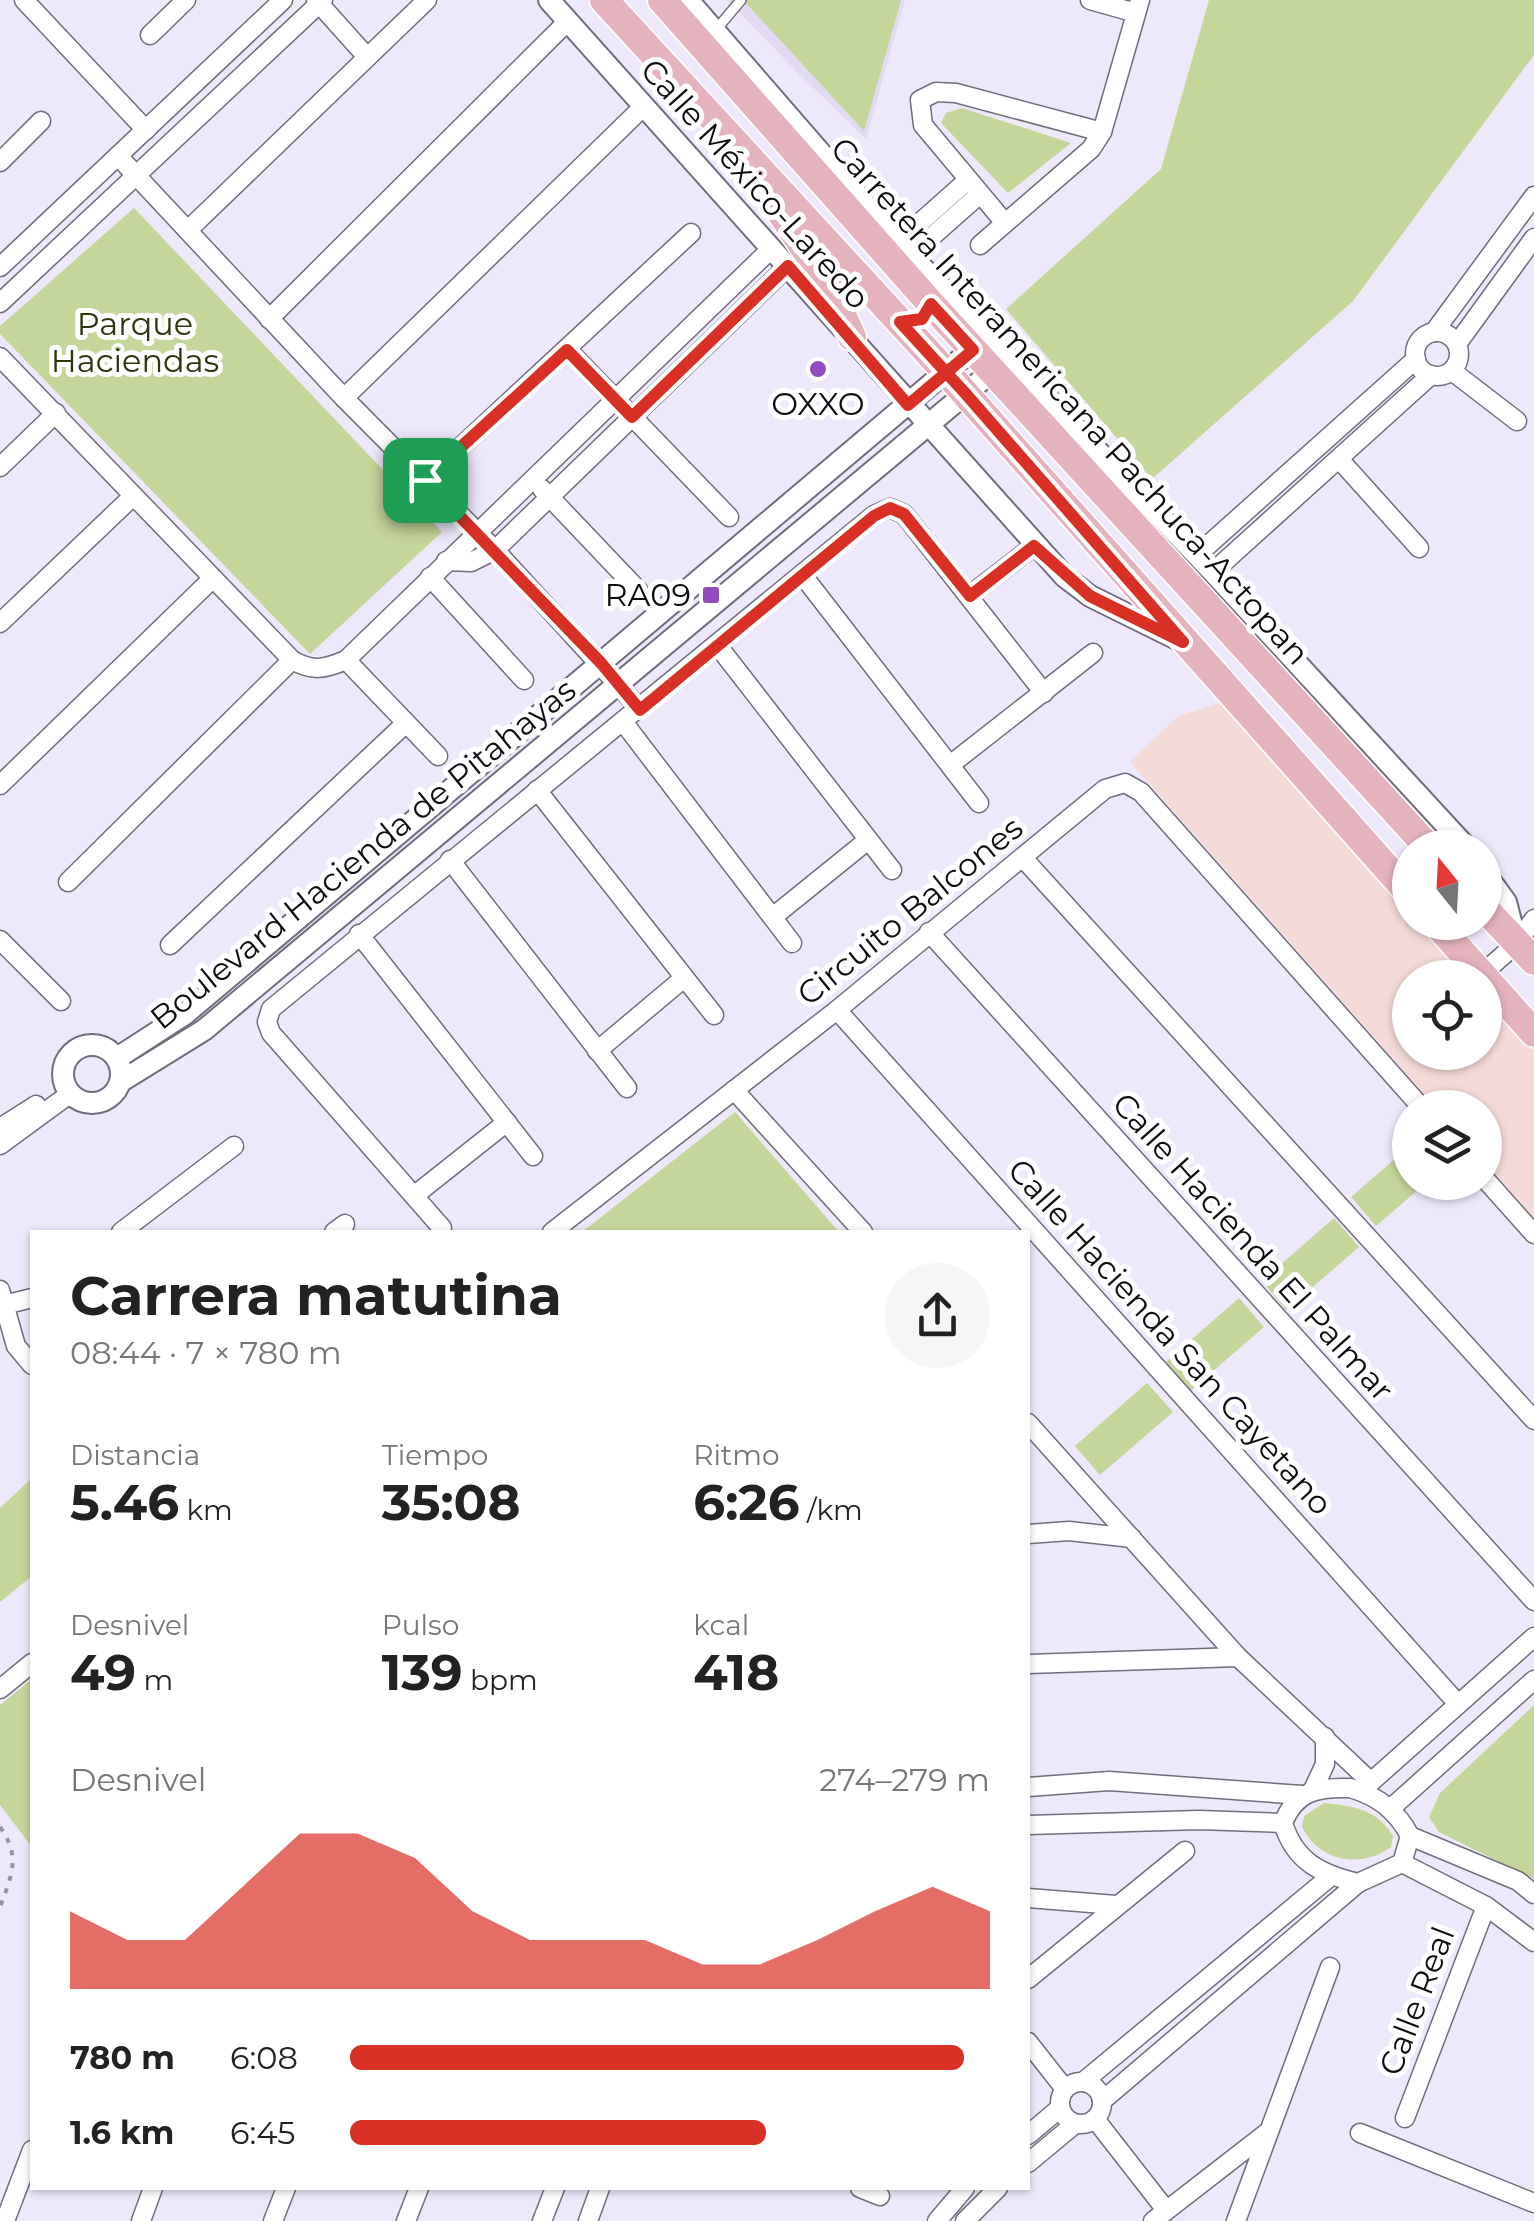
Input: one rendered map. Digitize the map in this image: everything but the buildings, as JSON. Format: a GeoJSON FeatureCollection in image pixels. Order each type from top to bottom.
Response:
{"type":"FeatureCollection","features":[{"type":"Feature","properties":{"kind":"main road"},"geometry":{"type":"LineString","coordinates":[[604,0],[956,383],[1392,874]]}},
{"type":"Feature","properties":{"kind":"main road","name":"Carretera Interamericana Pachuca-Actopan"},"geometry":{"type":"LineString","coordinates":[[662,0],[990,354],[1036,417],[1413,830]]}},
{"type":"Feature","properties":{"kind":"main road"},"geometry":{"type":"LineString","coordinates":[[742,151],[828,284],[852,337]]}},
{"type":"Feature","properties":{"kind":"main road"},"geometry":{"type":"LineString","coordinates":[[900,322],[922,319],[935,295]]}},
{"type":"Feature","properties":{"kind":"main road"},"geometry":{"type":"LineString","coordinates":[[1004,440],[1012,422],[1036,417]]}},
{"type":"Feature","properties":{"kind":"main road"},"geometry":{"type":"LineString","coordinates":[[1502,927],[1525,952]]}},
{"type":"Feature","properties":{"kind":"main road"},"geometry":{"type":"LineString","coordinates":[[1452,940],[1471,960]]}},
{"type":"Feature","properties":{"kind":"main road"},"geometry":{"type":"LineString","coordinates":[[1502,995],[1534,1032]]}},
{"type":"Feature","properties":{"kind":"main road"},"geometry":{"type":"LineString","coordinates":[[1534,1019],[1534,1032]]}},
{"type":"Feature","properties":{"kind":"street"},"geometry":{"type":"LineString","coordinates":[[24,0],[146,130]]}},
{"type":"Feature","properties":{"kind":"street"},"geometry":{"type":"LineString","coordinates":[[150,35],[186,0]]}},
{"type":"Feature","properties":{"kind":"street"},"geometry":{"type":"LineString","coordinates":[[0,268],[283,0]]}},
{"type":"Feature","properties":{"kind":"street"},"geometry":{"type":"LineString","coordinates":[[188,230],[427,0]]}},
{"type":"Feature","properties":{"kind":"street","name":"Calle México-Laredo"},"geometry":{"type":"LineString","coordinates":[[549,0],[1034,546],[1090,596],[1183,642]]}},
{"type":"Feature","properties":{"kind":"street"},"geometry":{"type":"LineString","coordinates":[[980,245],[1092,149],[1102,132],[1138,6],[1090,0]]}},
{"type":"Feature","properties":{"kind":"street"},"geometry":{"type":"LineString","coordinates":[[0,303],[139,176],[319,1],[367,58]]}},
{"type":"Feature","properties":{"kind":"street","name":"Calle México-Laredo"},"geometry":{"type":"LineString","coordinates":[[689,3],[904,248],[935,295]]}},
{"type":"Feature","properties":{"kind":"street"},"geometry":{"type":"LineString","coordinates":[[269,319],[568,21]]}},
{"type":"Feature","properties":{"kind":"street"},"geometry":{"type":"LineString","coordinates":[[1005,223],[923,125],[920,100],[936,92],[956,93],[1102,132]]}},
{"type":"Feature","properties":{"kind":"street"},"geometry":{"type":"LineString","coordinates":[[344,398],[644,106]]}},
{"type":"Feature","properties":{"kind":"street"},"geometry":{"type":"LineString","coordinates":[[0,162],[41,121]]}},
{"type":"Feature","properties":{"kind":"street"},"geometry":{"type":"LineString","coordinates":[[118,156],[344,398],[477,531],[640,710]]}},
{"type":"Feature","properties":{"kind":"street"},"geometry":{"type":"LineString","coordinates":[[904,248],[974,187]]}},
{"type":"Feature","properties":{"kind":"street"},"geometry":{"type":"LineString","coordinates":[[1196,555],[1416,359],[1418,344],[1434,332],[1534,196]]}},
{"type":"Feature","properties":{"kind":"street"},"geometry":{"type":"LineString","coordinates":[[425,480],[691,233]]}},
{"type":"Feature","properties":{"kind":"street"},"geometry":{"type":"LineString","coordinates":[[1213,572],[1431,375],[1452,370],[1459,358],[1458,344],[1534,238]]}},
{"type":"Feature","properties":{"kind":"street"},"geometry":{"type":"LineString","coordinates":[[0,357],[131,498],[301,665],[327,668],[346,660],[772,248]]}},
{"type":"Feature","properties":{"kind":"street"},"geometry":{"type":"LineString","coordinates":[[446,561],[471,562],[494,550],[788,266]]}},
{"type":"Feature","properties":{"kind":"street"},"geometry":{"type":"LineString","coordinates":[[1434,332],[1448,334],[1458,344]]}},
{"type":"Feature","properties":{"kind":"street"},"geometry":{"type":"LineString","coordinates":[[567,350],[729,517]]}},
{"type":"Feature","properties":{"kind":"street"},"geometry":{"type":"LineString","coordinates":[[990,354],[1213,572],[1450,830]]}},
{"type":"Feature","properties":{"kind":"street","name":"Boulevard Hacienda de Pitahayas"},"geometry":{"type":"LineString","coordinates":[[120,1082],[204,1030],[618,684],[926,426],[956,383],[990,354]]}},
{"type":"Feature","properties":{"kind":"street"},"geometry":{"type":"LineString","coordinates":[[1416,359],[1431,375]]}},
{"type":"Feature","properties":{"kind":"street"},"geometry":{"type":"LineString","coordinates":[[1452,370],[1517,421]]}},
{"type":"Feature","properties":{"kind":"street","name":"Boulevard Hacienda de Pitahayas"},"geometry":{"type":"LineString","coordinates":[[117,1058],[185,1014],[908,405],[956,383]]}},
{"type":"Feature","properties":{"kind":"street"},"geometry":{"type":"LineString","coordinates":[[0,466],[56,413]]}},
{"type":"Feature","properties":{"kind":"street"},"geometry":{"type":"LineString","coordinates":[[1339,458],[1419,548]]}},
{"type":"Feature","properties":{"kind":"street"},"geometry":{"type":"LineString","coordinates":[[532,478],[638,590]]}},
{"type":"Feature","properties":{"kind":"street"},"geometry":{"type":"LineString","coordinates":[[0,623],[131,498]]}},
{"type":"Feature","properties":{"kind":"street"},"geometry":{"type":"LineString","coordinates":[[442,1228],[271,1034],[267,1022],[272,1009],[874,516],[890,508],[904,514],[1044,693]]}},
{"type":"Feature","properties":{"kind":"street"},"geometry":{"type":"LineString","coordinates":[[1249,509],[1264,527]]}},
{"type":"Feature","properties":{"kind":"street"},"geometry":{"type":"LineString","coordinates":[[970,596],[1034,546]]}},
{"type":"Feature","properties":{"kind":"street"},"geometry":{"type":"LineString","coordinates":[[804,576],[978,802]]}},
{"type":"Feature","properties":{"kind":"street"},"geometry":{"type":"LineString","coordinates":[[430,577],[524,680]]}},
{"type":"Feature","properties":{"kind":"street"},"geometry":{"type":"LineString","coordinates":[[0,785],[212,579]]}},
{"type":"Feature","properties":{"kind":"street"},"geometry":{"type":"LineString","coordinates":[[718,646],[892,870]]}},
{"type":"Feature","properties":{"kind":"street"},"geometry":{"type":"LineString","coordinates":[[950,765],[1093,654]]}},
{"type":"Feature","properties":{"kind":"street"},"geometry":{"type":"LineString","coordinates":[[346,660],[438,756]]}},
{"type":"Feature","properties":{"kind":"street"},"geometry":{"type":"LineString","coordinates":[[68,882],[301,665]]}},
{"type":"Feature","properties":{"kind":"street"},"geometry":{"type":"LineString","coordinates":[[170,945],[406,723]]}},
{"type":"Feature","properties":{"kind":"street"},"geometry":{"type":"LineString","coordinates":[[624,723],[792,943]]}},
{"type":"Feature","properties":{"kind":"street","name":"Circuito Balcones"},"geometry":{"type":"LineString","coordinates":[[555,1230],[838,1010],[1106,789],[1125,783],[1141,792],[1406,1090]]}},
{"type":"Feature","properties":{"kind":"street"},"geometry":{"type":"LineString","coordinates":[[538,790],[714,1014]]}},
{"type":"Feature","properties":{"kind":"street"},"geometry":{"type":"LineString","coordinates":[[774,916],[868,840]]}},
{"type":"Feature","properties":{"kind":"street"},"geometry":{"type":"LineString","coordinates":[[1023,858],[1534,1420]]}},
{"type":"Feature","properties":{"kind":"street"},"geometry":{"type":"LineString","coordinates":[[450,860],[627,1088]]}},
{"type":"Feature","properties":{"kind":"street"},"geometry":{"type":"LineString","coordinates":[[1502,896],[1525,952]]}},
{"type":"Feature","properties":{"kind":"street"},"geometry":{"type":"LineString","coordinates":[[1502,964],[1525,952],[1534,918]]}},
{"type":"Feature","properties":{"kind":"street","name":"Calle Hacienda El Palmar"},"geometry":{"type":"LineString","coordinates":[[929,932],[1534,1600]]}},
{"type":"Feature","properties":{"kind":"street"},"geometry":{"type":"LineString","coordinates":[[359,934],[532,1156]]}},
{"type":"Feature","properties":{"kind":"street"},"geometry":{"type":"LineString","coordinates":[[0,940],[62,1001]]}},
{"type":"Feature","properties":{"kind":"street"},"geometry":{"type":"LineString","coordinates":[[597,1052],[684,978]]}},
{"type":"Feature","properties":{"kind":"street","name":"Calle Hacienda San Cayetano"},"geometry":{"type":"LineString","coordinates":[[838,1010],[1458,1704]]}},
{"type":"Feature","properties":{"kind":"street"},"geometry":{"type":"LineString","coordinates":[[102,1046],[117,1058],[120,1082],[103,1101],[86,1102],[68,1090],[64,1068],[74,1051],[102,1046]]}},
{"type":"Feature","properties":{"kind":"street"},"geometry":{"type":"LineString","coordinates":[[0,1128],[68,1090]]}},
{"type":"Feature","properties":{"kind":"street"},"geometry":{"type":"LineString","coordinates":[[0,1145],[68,1090]]}},
{"type":"Feature","properties":{"kind":"street"},"geometry":{"type":"LineString","coordinates":[[734,1090],[861,1230]]}},
{"type":"Feature","properties":{"kind":"street"},"geometry":{"type":"LineString","coordinates":[[415,1195],[507,1122]]}},
{"type":"Feature","properties":{"kind":"street"},"geometry":{"type":"LineString","coordinates":[[123,1230],[234,1146]]}},
{"type":"Feature","properties":{"kind":"street"},"geometry":{"type":"LineString","coordinates":[[1502,1198],[1534,1234]]}},
{"type":"Feature","properties":{"kind":"street"},"geometry":{"type":"LineString","coordinates":[[30,1298],[2,1298],[16,1346],[30,1363]]}},
{"type":"Feature","properties":{"kind":"street"},"geometry":{"type":"LineString","coordinates":[[1030,1424],[1238,1656],[1325,1738],[1410,1836],[1518,1882],[1534,1894]]}},
{"type":"Feature","properties":{"kind":"street"},"geometry":{"type":"LineString","coordinates":[[1030,1534],[1069,1531],[1132,1538]]}},
{"type":"Feature","properties":{"kind":"street"},"geometry":{"type":"LineString","coordinates":[[1030,1787],[1109,1781],[1307,1792],[1366,1787],[1534,1637]]}},
{"type":"Feature","properties":{"kind":"street"},"geometry":{"type":"LineString","coordinates":[[1030,1664],[1238,1656]]}},
{"type":"Feature","properties":{"kind":"street"},"geometry":{"type":"LineString","coordinates":[[0,1689],[30,1665]]}},
{"type":"Feature","properties":{"kind":"street"},"geometry":{"type":"LineString","coordinates":[[1390,1809],[1534,1680]]}},
{"type":"Feature","properties":{"kind":"street"},"geometry":{"type":"LineString","coordinates":[[1325,1738],[1325,1764],[1307,1792],[1290,1805],[1283,1824],[1289,1844],[1306,1864],[1330,1876],[1358,1883]]}},
{"type":"Feature","properties":{"kind":"street"},"geometry":{"type":"LineString","coordinates":[[1030,1824],[1199,1820],[1283,1824]]}},
{"type":"Feature","properties":{"kind":"street"},"geometry":{"type":"LineString","coordinates":[[1095,2119],[1102,2100],[1358,1883],[1402,1863],[1410,1836]]}},
{"type":"Feature","properties":{"kind":"street"},"geometry":{"type":"LineString","coordinates":[[1030,1977],[1185,1850]]}},
{"type":"Feature","properties":{"kind":"street"},"geometry":{"type":"LineString","coordinates":[[1402,1863],[1486,1906],[1534,1942]]}},
{"type":"Feature","properties":{"kind":"street"},"geometry":{"type":"LineString","coordinates":[[1065,2088],[1083,2082],[1330,1876]]}},
{"type":"Feature","properties":{"kind":"street"},"geometry":{"type":"LineString","coordinates":[[1030,1898],[1116,1905]]}},
{"type":"Feature","properties":{"kind":"street","name":"Calle Real"},"geometry":{"type":"LineString","coordinates":[[1404,2118],[1486,1906]]}},
{"type":"Feature","properties":{"kind":"street"},"geometry":{"type":"LineString","coordinates":[[1236,2221],[1330,1967]]}},
{"type":"Feature","properties":{"kind":"street"},"geometry":{"type":"LineString","coordinates":[[1030,2044],[1065,2088]]}},
{"type":"Feature","properties":{"kind":"street"},"geometry":{"type":"LineString","coordinates":[[1083,2082],[1099,2092],[1102,2100]]}},
{"type":"Feature","properties":{"kind":"street"},"geometry":{"type":"LineString","coordinates":[[1030,2133],[1060,2108],[1065,2088]]}},
{"type":"Feature","properties":{"kind":"street"},"geometry":{"type":"LineString","coordinates":[[1060,2108],[1075,2124]]}},
{"type":"Feature","properties":{"kind":"street"},"geometry":{"type":"LineString","coordinates":[[1030,2161],[1075,2124],[1095,2119]]}},
{"type":"Feature","properties":{"kind":"street"},"geometry":{"type":"LineString","coordinates":[[1095,2119],[1160,2215],[1270,2131]]}},
{"type":"Feature","properties":{"kind":"street"},"geometry":{"type":"LineString","coordinates":[[1360,2133],[1534,2203]]}},
{"type":"Feature","properties":{"kind":"street"},"geometry":{"type":"LineString","coordinates":[[5,2221],[30,2155]]}},
{"type":"Feature","properties":{"kind":"street"},"geometry":{"type":"LineString","coordinates":[[141,2221],[152,2190]]}},
{"type":"Feature","properties":{"kind":"street"},"geometry":{"type":"LineString","coordinates":[[273,2221],[285,2190]]}},
{"type":"Feature","properties":{"kind":"street"},"geometry":{"type":"LineString","coordinates":[[406,2221],[418,2190]]}},
{"type":"Feature","properties":{"kind":"street"},"geometry":{"type":"LineString","coordinates":[[542,2221],[554,2190]]}},
{"type":"Feature","properties":{"kind":"street"},"geometry":{"type":"LineString","coordinates":[[588,2221],[599,2190]]}},
{"type":"Feature","properties":{"kind":"street"},"geometry":{"type":"LineString","coordinates":[[865,2190],[880,2196]]}},
{"type":"Feature","properties":{"kind":"street"},"geometry":{"type":"LineString","coordinates":[[937,2221],[964,2190]]}},
{"type":"Feature","properties":{"kind":"street"},"geometry":{"type":"LineString","coordinates":[[966,2221],[996,2190]]}},
{"type":"Feature","properties":{"kind":"lane"},"geometry":{"type":"LineString","coordinates":[[715,31],[740,0]]}},
{"type":"Feature","properties":{"kind":"path"},"geometry":{"type":"LineString","coordinates":[[0,1827],[15,1852],[14,1870],[0,1907]]}},
{"type":"Feature","properties":{"kind":"shaded area"},"geometry":{"type":"Polygon","coordinates":[[[727,0],[905,0],[866,139],[801,76],[727,0]]]}},
{"type":"Feature","properties":{"kind":"shaded area"},"geometry":{"type":"Polygon","coordinates":[[[1223,702],[1392,891],[1392,940],[1435,940],[1454,960],[1392,960],[1392,1057],[1130,762],[1178,716],[1223,702]]]}},
{"type":"Feature","properties":{"kind":"shaded area"},"geometry":{"type":"Polygon","coordinates":[[[1502,1014],[1534,1049],[1534,1218],[1502,1181],[1502,1090],[1421,1090],[1403,1070],[1502,1070],[1502,1014]]]}},
{"type":"Feature","properties":{"kind":"green space"},"geometry":{"type":"Polygon","coordinates":[[[743,0],[901,0],[864,131],[743,0]]]}},
{"type":"Feature","properties":{"kind":"green space"},"geometry":{"type":"Polygon","coordinates":[[[1209,0],[1534,0],[1534,55],[1353,301],[1152,479],[1006,309],[1161,169],[1209,0]]]}},
{"type":"Feature","properties":{"kind":"green space"},"geometry":{"type":"Polygon","coordinates":[[[962,108],[1071,143],[1008,193],[941,123],[946,113],[962,108]]]}},
{"type":"Feature","properties":{"kind":"green space","name":"Parque Haciendas"},"geometry":{"type":"Polygon","coordinates":[[[134,208],[442,532],[310,654],[0,334],[0,326],[134,208]]]}},
{"type":"Feature","properties":{"kind":"green space"},"geometry":{"type":"Polygon","coordinates":[[[735,1112],[837,1230],[585,1230],[735,1112]]]}},
{"type":"Feature","properties":{"kind":"green space"},"geometry":{"type":"Polygon","coordinates":[[[1392,1162],[1392,1200],[1406,1200],[1376,1226],[1351,1197],[1392,1162]]]}},
{"type":"Feature","properties":{"kind":"green space"},"geometry":{"type":"Polygon","coordinates":[[[1334,1218],[1359,1247],[1286,1310],[1262,1281],[1334,1218]]]}},
{"type":"Feature","properties":{"kind":"green space"},"geometry":{"type":"Polygon","coordinates":[[[1239,1298],[1264,1327],[1191,1390],[1166,1362],[1239,1298]]]}},
{"type":"Feature","properties":{"kind":"green space"},"geometry":{"type":"Polygon","coordinates":[[[1147,1383],[1173,1412],[1100,1475],[1075,1446],[1147,1383]]]}},
{"type":"Feature","properties":{"kind":"green space"},"geometry":{"type":"Polygon","coordinates":[[[30,1480],[30,1578],[0,1602],[0,1508],[30,1480]]]}},
{"type":"Feature","properties":{"kind":"green space"},"geometry":{"type":"Polygon","coordinates":[[[30,1681],[30,1844],[0,1805],[0,1705],[30,1681]]]}},
{"type":"Feature","properties":{"kind":"green space"},"geometry":{"type":"Polygon","coordinates":[[[1534,1705],[1534,1879],[1439,1832],[1429,1817],[1440,1793],[1534,1705]]]}},
{"type":"Feature","properties":{"kind":"green space"},"geometry":{"type":"Polygon","coordinates":[[[1324,1803],[1372,1814],[1393,1836],[1391,1847],[1354,1860],[1330,1855],[1319,1848],[1302,1827],[1304,1816],[1324,1803]]]}},
{"type":"Feature","properties":{"kind":"place","name":"OXXO"},"geometry":{"type":"Point","coordinates":[818,369]}},
{"type":"Feature","properties":{"kind":"place","name":"RA09"},"geometry":{"type":"Point","coordinates":[711,595]}},
{"type":"Feature","properties":{"kind":"route"},"geometry":{"type":"LineString","coordinates":[[425,480],[567,350],[632,417],[788,266],[908,405],[946,372],[973,350],[931,304],[922,319],[900,322],[946,372],[965,393],[1183,642],[1090,596],[1034,546],[970,596],[904,514],[890,508],[874,516],[640,710],[601,663],[425,480]]}}]}
